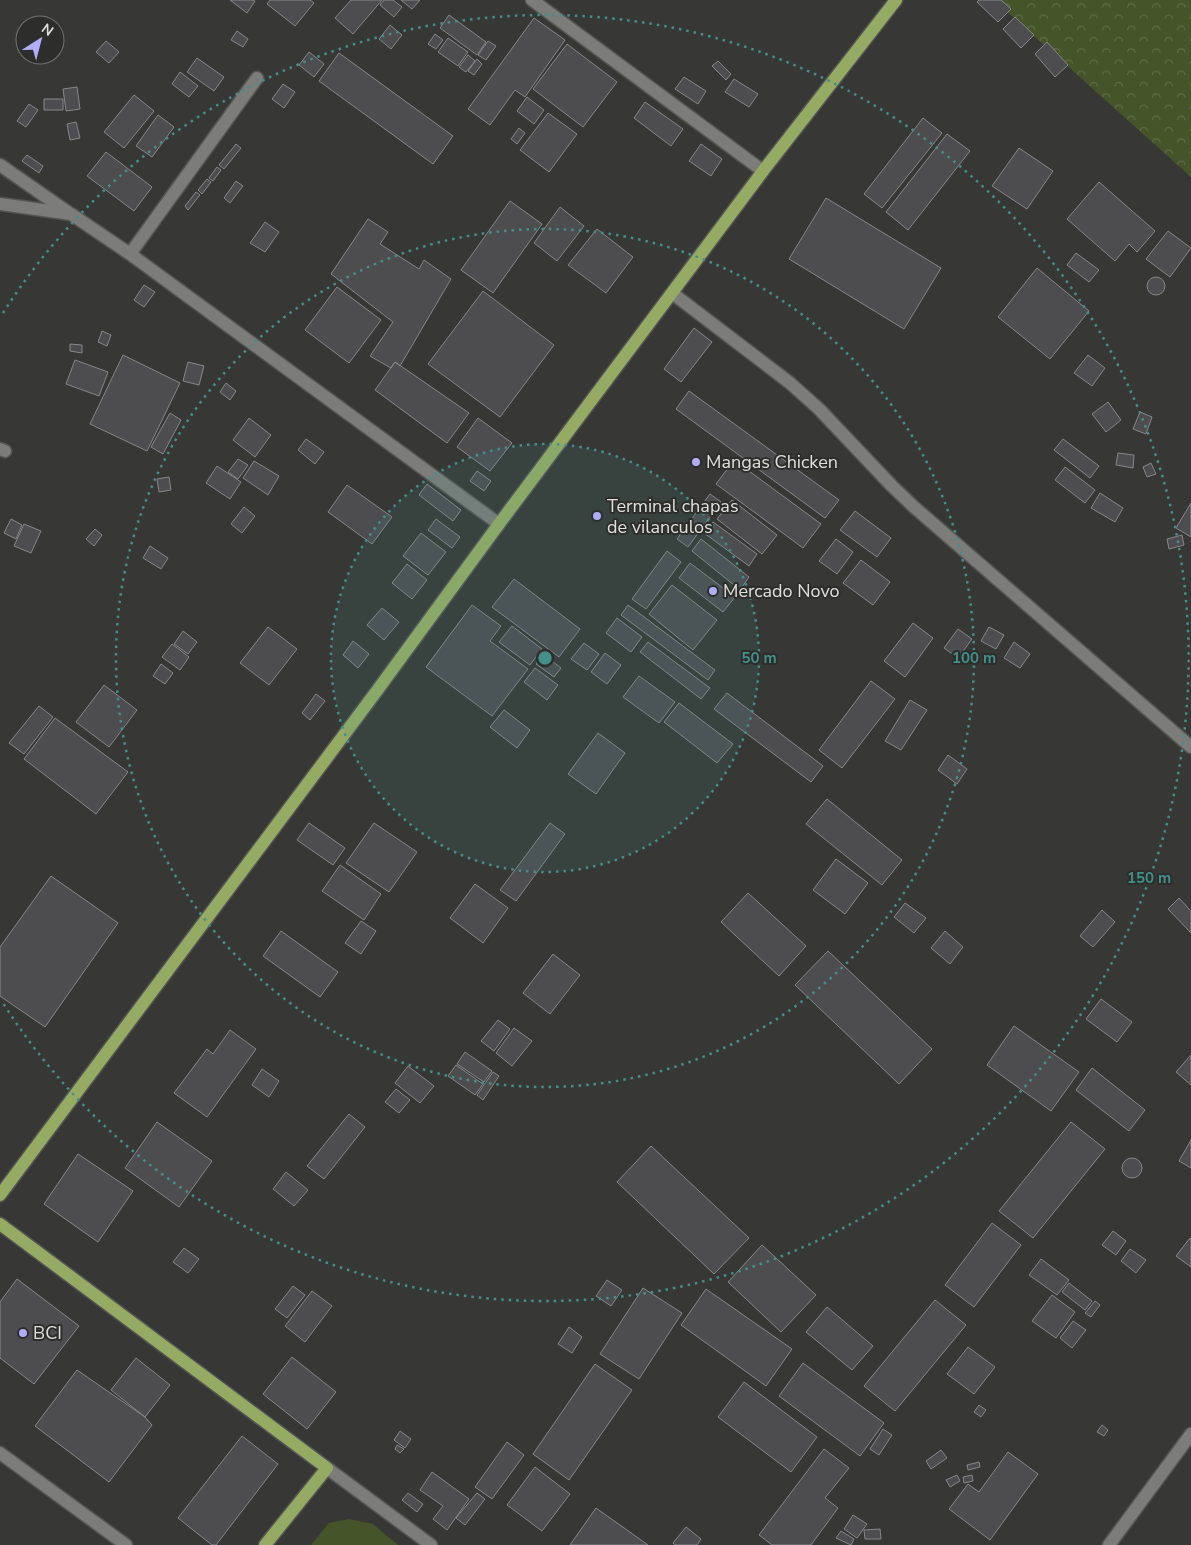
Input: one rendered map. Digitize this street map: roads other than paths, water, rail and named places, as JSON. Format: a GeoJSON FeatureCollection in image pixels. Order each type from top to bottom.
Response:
{"type":"FeatureCollection","features":[{"type":"Feature","properties":{"kind":"main road"},"geometry":{"type":"LineString","coordinates":[[0,1195],[672,292],[896,0]]}},
{"type":"Feature","properties":{"kind":"main road"},"geometry":{"type":"LineString","coordinates":[[0,1224],[327,1468],[265,1545]]}},
{"type":"Feature","properties":{"kind":"street"},"geometry":{"type":"LineString","coordinates":[[532,0],[764,171]]}},
{"type":"Feature","properties":{"kind":"street"},"geometry":{"type":"LineString","coordinates":[[130,254],[257,78]]}},
{"type":"Feature","properties":{"kind":"street"},"geometry":{"type":"LineString","coordinates":[[0,165],[130,254],[499,524]]}},
{"type":"Feature","properties":{"kind":"street"},"geometry":{"type":"LineString","coordinates":[[0,204],[71,214]]}},
{"type":"Feature","properties":{"kind":"street"},"geometry":{"type":"LineString","coordinates":[[672,292],[790,383],[819,408],[914,507],[1191,746]]}},
{"type":"Feature","properties":{"kind":"street"},"geometry":{"type":"LineString","coordinates":[[1109,1545],[1191,1434]]}},
{"type":"Feature","properties":{"kind":"street"},"geometry":{"type":"LineString","coordinates":[[0,1453],[126,1545]]}},
{"type":"Feature","properties":{"kind":"street"},"geometry":{"type":"LineString","coordinates":[[327,1468],[431,1545]]}},
{"type":"Feature","properties":{"kind":"place","name":"Mangas Chicken"},"geometry":{"type":"Point","coordinates":[696,462]}},
{"type":"Feature","properties":{"kind":"place","name":"Terminal chapas de vilanculos"},"geometry":{"type":"Point","coordinates":[597,516]}},
{"type":"Feature","properties":{"kind":"place","name":"Mercado Novo"},"geometry":{"type":"Point","coordinates":[713,591]}},
{"type":"Feature","properties":{"kind":"place","name":"BCI"},"geometry":{"type":"Point","coordinates":[23,1333]}}]}
